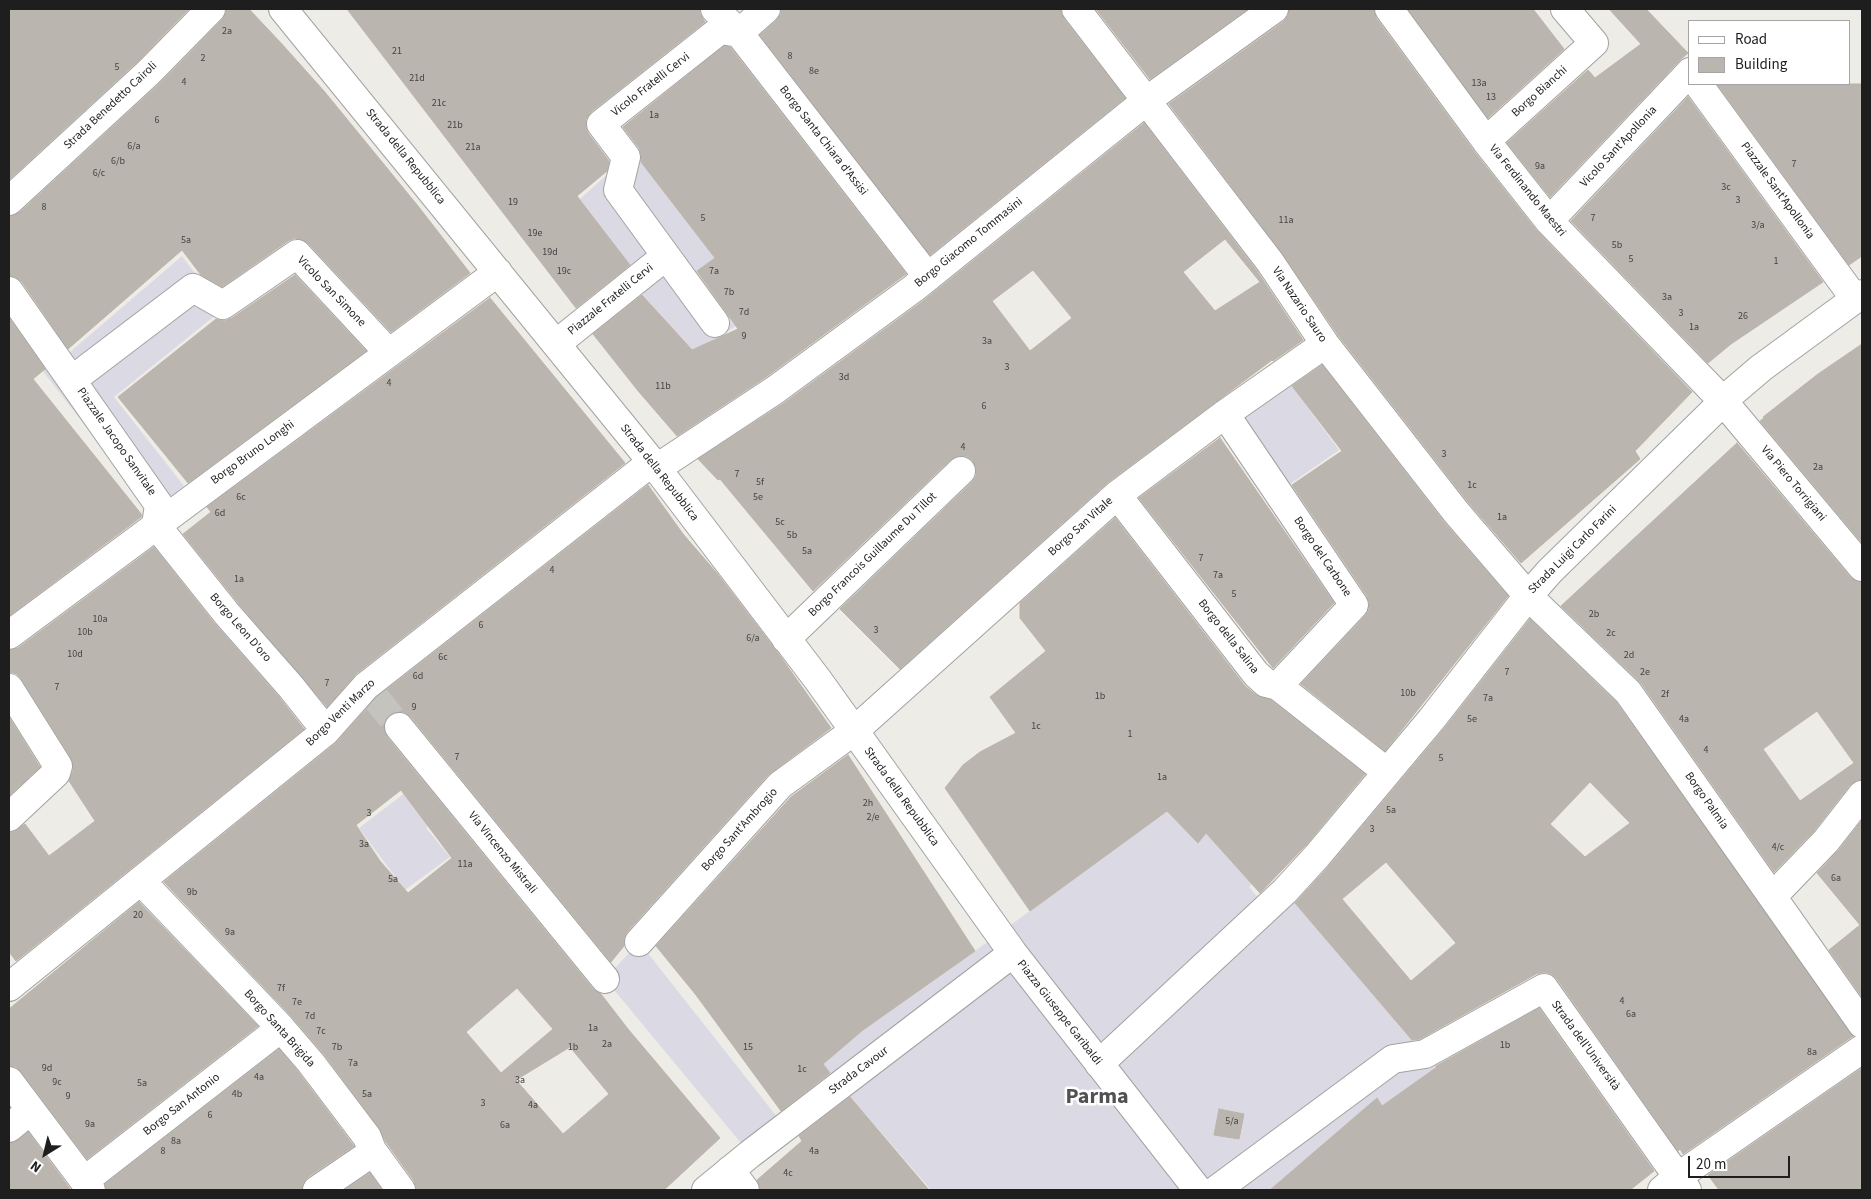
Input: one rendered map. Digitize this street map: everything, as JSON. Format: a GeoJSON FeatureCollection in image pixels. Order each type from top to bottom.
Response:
{"type":"FeatureCollection","features":[{"type":"Feature","properties":{"kind":"street","name":"Strada Benedetto Cairoli"},"geometry":{"type":"LineString","coordinates":[[9,201],[148,73],[211,9]]}},
{"type":"Feature","properties":{"kind":"street","name":"Strada della Repubblica"},"geometry":{"type":"LineString","coordinates":[[283,9],[655,465],[818,680],[1013,953]]}},
{"type":"Feature","properties":{"kind":"street","name":"Borgo Santa Chiara d'Assisi"},"geometry":{"type":"LineString","coordinates":[[715,9],[740,33],[928,277]]}},
{"type":"Feature","properties":{"kind":"street"},"geometry":{"type":"LineString","coordinates":[[740,33],[766,9]]}},
{"type":"Feature","properties":{"kind":"street","name":"Via Nazario Sauro"},"geometry":{"type":"LineString","coordinates":[[1076,9],[1270,262],[1325,344],[1456,512],[1528,596]]}},
{"type":"Feature","properties":{"kind":"street","name":"Borgo Giacomo Tommasini"},"geometry":{"type":"LineString","coordinates":[[655,465],[775,390],[928,277],[1146,101],[1274,9]]}},
{"type":"Feature","properties":{"kind":"street","name":"Via Ferdinando Maestri"},"geometry":{"type":"LineString","coordinates":[[1389,9],[1549,222],[1723,401]]}},
{"type":"Feature","properties":{"kind":"street","name":"Borgo Bianchi"},"geometry":{"type":"LineString","coordinates":[[1486,140],[1594,43],[1565,9]]}},
{"type":"Feature","properties":{"kind":"street","name":"Vicolo Fratelli Cervi"},"geometry":{"type":"LineString","coordinates":[[618,190],[626,157],[601,124],[720,30],[740,33]]}},
{"type":"Feature","properties":{"kind":"street","name":"Vicolo Sant'Apollonia"},"geometry":{"type":"LineString","coordinates":[[1549,222],[1688,74]]}},
{"type":"Feature","properties":{"kind":"street","name":"Piazzale Sant'Apollonia"},"geometry":{"type":"LineString","coordinates":[[1699,85],[1859,297]]}},
{"type":"Feature","properties":{"kind":"street","name":"Piazzale Fratelli Cervi"},"geometry":{"type":"LineString","coordinates":[[618,190],[715,323]]}},
{"type":"Feature","properties":{"kind":"street","name":"Vicolo San Simone"},"geometry":{"type":"LineString","coordinates":[[193,288],[223,305],[297,254],[389,354]]}},
{"type":"Feature","properties":{"kind":"street","name":"Piazzale Fratelli Cervi"},"geometry":{"type":"LineString","coordinates":[[556,344],[666,256]]}},
{"type":"Feature","properties":{"kind":"street","name":"Borgo Bruno Longhi"},"geometry":{"type":"LineString","coordinates":[[9,634],[158,515],[389,354],[498,272]]}},
{"type":"Feature","properties":{"kind":"street","name":"Piazzale Jacopo Sanvitale"},"geometry":{"type":"LineString","coordinates":[[72,380],[193,288]]}},
{"type":"Feature","properties":{"kind":"street","name":"Piazzale Jacopo Sanvitale"},"geometry":{"type":"LineString","coordinates":[[9,291],[72,380],[158,515]]}},
{"type":"Feature","properties":{"kind":"street","name":"Strada Luigi Carlo Farini"},"geometry":{"type":"LineString","coordinates":[[1099,1064],[1285,891],[1317,856],[1456,689],[1528,596],[1550,571],[1723,401],[1761,368],[1859,297]]}},
{"type":"Feature","properties":{"kind":"street","name":"Borgo San Vitale"},"geometry":{"type":"LineString","coordinates":[[854,731],[1117,495],[1280,374],[1325,344]]}},
{"type":"Feature","properties":{"kind":"street","name":"Via Piero Torrigiani"},"geometry":{"type":"LineString","coordinates":[[1723,401],[1862,567]]}},
{"type":"Feature","properties":{"kind":"street","name":"Borgo del Carbone"},"geometry":{"type":"LineString","coordinates":[[1225,414],[1354,605],[1278,686]]}},
{"type":"Feature","properties":{"kind":"street","name":"Borgo Venti Marzo"},"geometry":{"type":"LineString","coordinates":[[13,977],[141,881],[326,731],[370,691],[655,465]]}},
{"type":"Feature","properties":{"kind":"street","name":"Borgo Francois Guillaume Du Tillot"},"geometry":{"type":"LineString","coordinates":[[786,640],[961,470]]}},
{"type":"Feature","properties":{"kind":"street","name":"Borgo della Salina"},"geometry":{"type":"LineString","coordinates":[[1117,495],[1256,674],[1266,683],[1278,686],[1387,772]]}},
{"type":"Feature","properties":{"kind":"street","name":"Borgo Leon D'oro"},"geometry":{"type":"LineString","coordinates":[[158,515],[226,614],[291,687],[326,731]]}},
{"type":"Feature","properties":{"kind":"street","name":"Borgo Palmia"},"geometry":{"type":"LineString","coordinates":[[1528,596],[1628,692],[1862,1024]]}},
{"type":"Feature","properties":{"kind":"street"},"geometry":{"type":"LineString","coordinates":[[9,688],[58,766],[56,773],[9,817]]}},
{"type":"Feature","properties":{"kind":"street","name":"Via Vincenzo Mistrali"},"geometry":{"type":"LineString","coordinates":[[399,727],[605,979]]}},
{"type":"Feature","properties":{"kind":"street","name":"Borgo Sant'Ambrogio"},"geometry":{"type":"LineString","coordinates":[[639,942],[780,785],[854,731]]}},
{"type":"Feature","properties":{"kind":"street"},"geometry":{"type":"LineString","coordinates":[[1773,896],[1826,841],[1862,795]]}},
{"type":"Feature","properties":{"kind":"street","name":"Borgo Santa Brigida"},"geometry":{"type":"LineString","coordinates":[[141,881],[281,1028],[340,1099],[368,1137],[373,1152],[401,1190]]}},
{"type":"Feature","properties":{"kind":"street","name":"Piazza Giuseppe Garibaldi"},"geometry":{"type":"LineString","coordinates":[[1013,953],[1198,1190]]}},
{"type":"Feature","properties":{"kind":"street","name":"Strada Cavour"},"geometry":{"type":"LineString","coordinates":[[706,1190],[738,1180],[1013,953]]}},
{"type":"Feature","properties":{"kind":"street","name":"Strada dell'Università"},"geometry":{"type":"LineString","coordinates":[[1216,1190],[1393,1059],[1425,1054],[1544,988],[1676,1186]]}},
{"type":"Feature","properties":{"kind":"street","name":"Borgo San Antonio"},"geometry":{"type":"LineString","coordinates":[[87,1186],[281,1028]]}},
{"type":"Feature","properties":{"kind":"street"},"geometry":{"type":"LineString","coordinates":[[1676,1186],[1862,1049]]}},
{"type":"Feature","properties":{"kind":"street"},"geometry":{"type":"LineString","coordinates":[[9,1081],[87,1186]]}},
{"type":"Feature","properties":{"kind":"street"},"geometry":{"type":"LineString","coordinates":[[9,1128],[31,1110]]}},
{"type":"Feature","properties":{"kind":"street"},"geometry":{"type":"LineString","coordinates":[[317,1190],[373,1152]]}},
{"type":"Feature","properties":{"kind":"shaded area"},"geometry":{"type":"Polygon","coordinates":[[[633,151],[715,258],[697,271],[736,326],[691,351],[638,289],[632,267],[580,199],[633,151]]]}},
{"type":"Feature","properties":{"kind":"shaded area"},"geometry":{"type":"Polygon","coordinates":[[[182,256],[222,310],[114,397],[184,486],[152,511],[9,328],[9,277],[70,352],[182,256]]]}},
{"type":"Feature","properties":{"kind":"shaded area"},"geometry":{"type":"Polygon","coordinates":[[[1275,363],[1339,450],[1270,498],[1208,414],[1275,363]]]}},
{"type":"Feature","properties":{"kind":"shaded area"},"geometry":{"type":"Polygon","coordinates":[[[435,770],[459,801],[426,828],[450,857],[405,890],[359,828],[435,770]]]}},
{"type":"Feature","properties":{"kind":"shaded area"},"geometry":{"type":"Polygon","coordinates":[[[1167,811],[1198,842],[1206,833],[1252,884],[1249,887],[1263,903],[1279,884],[1403,1030],[1438,1067],[1382,1106],[1377,1099],[1270,1190],[931,1190],[822,1064],[863,1030],[1167,811]]]}},
{"type":"Feature","properties":{"kind":"shaded area"},"geometry":{"type":"Polygon","coordinates":[[[639,942],[785,1127],[750,1154],[605,979],[639,942]]]}},
{"type":"Feature","properties":{"kind":"building"},"geometry":{"type":"Polygon","coordinates":[[[9,9],[189,9],[137,62],[9,180],[9,9]]]}},
{"type":"Feature","properties":{"kind":"building"},"geometry":{"type":"Polygon","coordinates":[[[226,9],[249,9],[281,43],[324,91],[470,273],[391,332],[308,243],[303,240],[295,238],[288,241],[222,287],[201,275],[182,250],[68,349],[22,282],[16,277],[9,276],[9,216],[20,212],[159,84],[222,20],[226,9]]]}},
{"type":"Feature","properties":{"kind":"building"},"geometry":{"type":"Polygon","coordinates":[[[347,9],[700,9],[700,14],[705,22],[591,112],[586,119],[588,133],[609,161],[607,171],[577,196],[630,265],[576,308],[347,9]]]}},
{"type":"Feature","properties":{"kind":"building"},"geometry":{"type":"Polygon","coordinates":[[[781,9],[1061,9],[1064,19],[1125,98],[930,255],[760,35],[777,20],[781,14],[781,9]]]}},
{"type":"Feature","properties":{"kind":"building"},"geometry":{"type":"Polygon","coordinates":[[[1096,9],[1248,9],[1150,79],[1096,9]]]}},
{"type":"Feature","properties":{"kind":"building"},"geometry":{"type":"Polygon","coordinates":[[[1289,9],[1374,9],[1376,18],[1473,150],[1537,231],[1692,392],[1635,451],[1640,459],[1521,563],[1468,502],[1338,335],[1282,253],[1169,104],[1283,22],[1288,16],[1289,9]]]}},
{"type":"Feature","properties":{"kind":"building"},"geometry":{"type":"Polygon","coordinates":[[[1408,9],[1533,9],[1564,49],[1488,118],[1408,9]]]}},
{"type":"Feature","properties":{"kind":"building"},"geometry":{"type":"Polygon","coordinates":[[[1609,9],[1646,9],[1688,53],[1550,197],[1507,143],[1588,70],[1595,78],[1641,44],[1609,9]]]}},
{"type":"Feature","properties":{"kind":"building"},"geometry":{"type":"Polygon","coordinates":[[[724,46],[730,47],[906,274],[766,377],[677,436],[593,334],[642,295],[692,350],[738,329],[697,271],[715,258],[641,162],[639,148],[623,127],[724,46]]]}},
{"type":"Feature","properties":{"kind":"building"},"geometry":{"type":"Polygon","coordinates":[[[1862,84],[1862,256],[1849,265],[1718,85],[1862,84]]]}},
{"type":"Feature","properties":{"kind":"building"},"geometry":{"type":"Polygon","coordinates":[[[1688,97],[1823,282],[1731,344],[1708,363],[1571,221],[1688,97]]]}},
{"type":"Feature","properties":{"kind":"building"},"geometry":{"type":"Polygon","coordinates":[[[1144,123],[1257,271],[1303,340],[1272,360],[1107,483],[900,669],[840,609],[972,482],[976,476],[976,468],[972,460],[966,456],[958,456],[950,460],[813,591],[720,479],[718,480],[698,459],[784,403],[923,301],[1144,123]],[[1225,239],[1183,272],[1215,311],[1260,282],[1225,239]],[[1033,270],[992,301],[1030,351],[1072,318],[1033,270]]]}},
{"type":"Feature","properties":{"kind":"building"},"geometry":{"type":"Polygon","coordinates":[[[295,275],[366,351],[188,483],[118,397],[216,319],[224,321],[232,318],[295,275]]]}},
{"type":"Feature","properties":{"kind":"building"},"geometry":{"type":"Polygon","coordinates":[[[490,298],[625,463],[356,674],[327,707],[239,604],[183,534],[211,512],[207,507],[490,298]]]}},
{"type":"Feature","properties":{"kind":"building"},"geometry":{"type":"Polygon","coordinates":[[[9,318],[45,369],[33,379],[142,515],[9,616],[9,318]]]}},
{"type":"Feature","properties":{"kind":"building"},"geometry":{"type":"Polygon","coordinates":[[[1862,344],[1862,543],[1760,421],[1818,374],[1862,344]]]}},
{"type":"Feature","properties":{"kind":"building"},"geometry":{"type":"Polygon","coordinates":[[[1322,365],[1444,522],[1508,596],[1385,751],[1301,684],[1369,610],[1367,596],[1292,485],[1342,451],[1292,386],[1322,365]]]}},
{"type":"Feature","properties":{"kind":"building"},"geometry":{"type":"Polygon","coordinates":[[[1220,438],[1334,603],[1273,668],[1139,498],[1220,438]]]}},
{"type":"Feature","properties":{"kind":"building"},"geometry":{"type":"Polygon","coordinates":[[[1737,443],[1850,577],[1862,582],[1862,780],[1850,785],[1814,831],[1774,872],[1641,683],[1561,606],[1737,443]],[[1817,711],[1763,749],[1800,801],[1854,763],[1817,711]]]}},
{"type":"Feature","properties":{"kind":"building"},"geometry":{"type":"Polygon","coordinates":[[[648,485],[683,534],[716,572],[778,653],[831,728],[768,775],[627,932],[624,938],[624,946],[611,962],[411,717],[404,712],[396,712],[389,715],[385,721],[384,729],[387,737],[593,989],[601,994],[720,1138],[664,1190],[416,1190],[414,1181],[386,1142],[379,1128],[323,1053],[292,1017],[164,882],[336,743],[377,697],[648,485]],[[401,790],[356,825],[380,861],[408,893],[452,858],[401,790]],[[517,988],[466,1032],[501,1073],[553,1029],[517,988]],[[570,1047],[516,1080],[563,1134],[609,1094],[570,1047]]]}},
{"type":"Feature","properties":{"kind":"building"},"geometry":{"type":"Polygon","coordinates":[[[1115,518],[1245,686],[1256,695],[1271,700],[1365,774],[1305,846],[1260,893],[1206,833],[1198,843],[1167,811],[1030,911],[945,788],[963,765],[980,752],[1016,733],[990,697],[1046,651],[1020,618],[1020,603],[1115,518]]]}},
{"type":"Feature","properties":{"kind":"building"},"geometry":{"type":"Polygon","coordinates":[[[154,547],[215,624],[279,697],[304,729],[16,961],[9,952],[9,832],[13,832],[25,824],[49,856],[95,821],[69,781],[73,770],[71,758],[22,680],[17,674],[9,672],[9,650],[18,648],[154,547]]]}},
{"type":"Feature","properties":{"kind":"building"},"geometry":{"type":"Polygon","coordinates":[[[1530,619],[1616,702],[1853,1036],[1683,1154],[1680,1149],[1678,1151],[1557,979],[1551,974],[1544,972],[1536,974],[1420,1039],[1412,1040],[1295,903],[1329,866],[1443,730],[1530,619]],[[1590,782],[1550,824],[1585,857],[1630,823],[1590,782]],[[1386,862],[1342,899],[1411,981],[1456,943],[1386,862]]]}},
{"type":"Feature","properties":{"kind":"building"},"geometry":{"type":"Polygon","coordinates":[[[9,717],[40,767],[9,796],[9,717]]]}},
{"type":"Feature","properties":{"kind":"building"},"geometry":{"type":"Polygon","coordinates":[[[848,755],[975,951],[863,1030],[823,1064],[830,1073],[781,1111],[696,995],[656,946],[791,797],[848,755]]]}},
{"type":"Feature","properties":{"kind":"building"},"geometry":{"type":"Polygon","coordinates":[[[1862,820],[1862,997],[1829,950],[1860,925],[1817,873],[1838,851],[1862,820]]]}},
{"type":"Feature","properties":{"kind":"building"},"geometry":{"type":"Polygon","coordinates":[[[139,902],[258,1026],[87,1159],[21,1072],[16,1067],[9,1066],[9,1009],[139,902]]]}},
{"type":"Feature","properties":{"kind":"building"},"geometry":{"type":"Polygon","coordinates":[[[1539,1008],[1654,1171],[1630,1190],[1270,1190],[1377,1098],[1382,1106],[1436,1066],[1539,1008]]]}},
{"type":"Feature","properties":{"kind":"building"},"geometry":{"type":"Polygon","coordinates":[[[279,1049],[354,1146],[308,1177],[303,1183],[302,1190],[106,1190],[105,1184],[279,1049]]]}},
{"type":"Feature","properties":{"kind":"building"},"geometry":{"type":"Polygon","coordinates":[[[1862,1068],[1862,1190],[1719,1190],[1708,1175],[1862,1068]]]}},
{"type":"Feature","properties":{"kind":"building"},"geometry":{"type":"Polygon","coordinates":[[[850,1097],[929,1190],[760,1190],[757,1180],[802,1141],[799,1136],[850,1097]]]}},
{"type":"Feature","properties":{"kind":"building"},"geometry":{"type":"Polygon","coordinates":[[[1219,1109],[1244,1114],[1239,1139],[1214,1135],[1219,1109]]]}},
{"type":"Feature","properties":{"kind":"building"},"geometry":{"type":"Polygon","coordinates":[[[28,1132],[71,1190],[9,1190],[9,1143],[18,1140],[28,1132]]]}},
{"type":"Feature","properties":{"kind":"building"},"geometry":{"type":"Polygon","coordinates":[[[370,1173],[382,1190],[344,1190],[370,1173]]]}},
{"type":"Feature","properties":{"kind":"tunnel"},"geometry":{"type":"LineString","coordinates":[[374,696],[399,727]]}},
{"type":"Feature","properties":{"kind":"district","name":"Parma"},"geometry":{"type":"Point","coordinates":[1097,1098]}}]}
